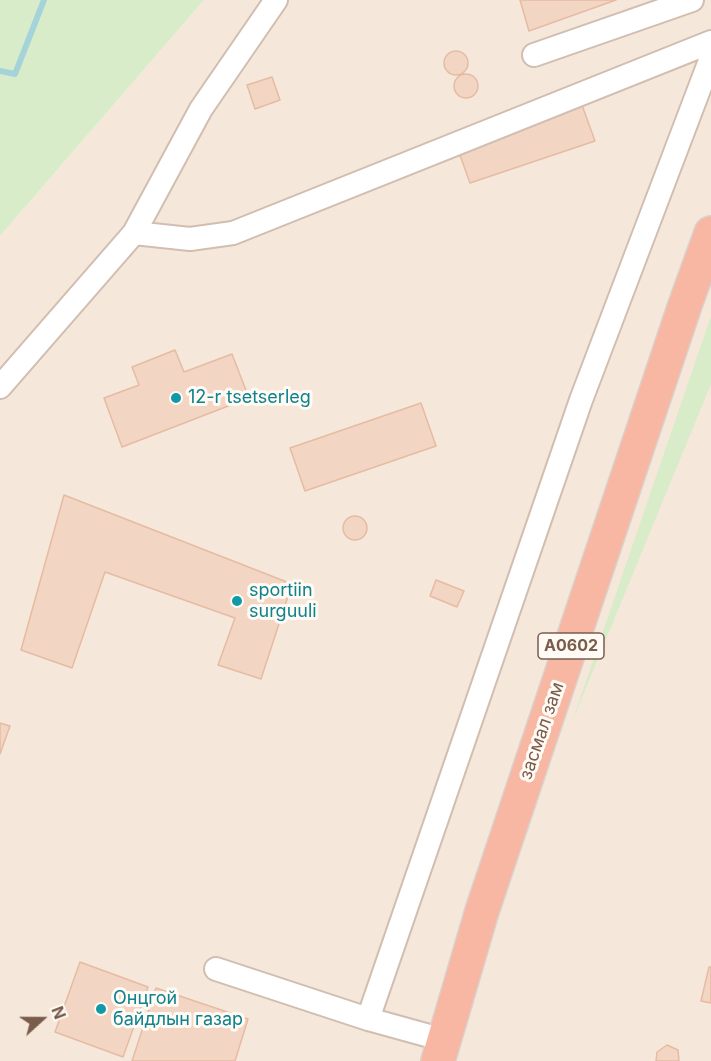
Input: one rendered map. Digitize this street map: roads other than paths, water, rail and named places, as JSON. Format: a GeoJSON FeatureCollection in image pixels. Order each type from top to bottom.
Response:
{"type":"FeatureCollection","features":[{"type":"Feature","properties":{"kind":"highway","name":"засмал зам"},"geometry":{"type":"LineString","coordinates":[[441,1051],[482,910],[711,233]]}},
{"type":"Feature","properties":{"kind":"street"},"geometry":{"type":"LineString","coordinates":[[0,387],[134,232],[201,109],[276,0]]}},
{"type":"Feature","properties":{"kind":"street"},"geometry":{"type":"LineString","coordinates":[[534,55],[692,0]]}},
{"type":"Feature","properties":{"kind":"street"},"geometry":{"type":"LineString","coordinates":[[134,232],[190,239],[233,233],[711,42]]}},
{"type":"Feature","properties":{"kind":"street"},"geometry":{"type":"LineString","coordinates":[[368,1020],[581,400],[711,58]]}},
{"type":"Feature","properties":{"kind":"street"},"geometry":{"type":"LineString","coordinates":[[216,969],[368,1020],[441,1051]]}},
{"type":"Feature","properties":{"kind":"waterway"},"geometry":{"type":"LineString","coordinates":[[0,71],[15,74],[44,0]]}},
{"type":"Feature","properties":{"kind":"place","name":"12-r tsetserleg"},"geometry":{"type":"Point","coordinates":[176,398]}},
{"type":"Feature","properties":{"kind":"place","name":"sportiin surguuli"},"geometry":{"type":"Point","coordinates":[237,601]}},
{"type":"Feature","properties":{"kind":"place","name":"Онцгой байдлын газар"},"geometry":{"type":"Point","coordinates":[101,1009]}}]}
